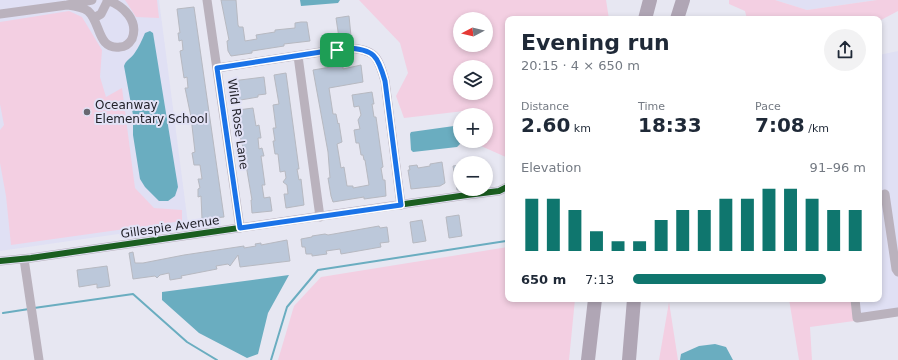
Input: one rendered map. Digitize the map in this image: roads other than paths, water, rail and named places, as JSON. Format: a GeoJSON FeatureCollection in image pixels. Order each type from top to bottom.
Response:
{"type":"FeatureCollection","features":[{"type":"Feature","properties":{"kind":"highway"},"geometry":{"type":"LineString","coordinates":[[646,16],[650,0]]}},
{"type":"Feature","properties":{"kind":"highway"},"geometry":{"type":"LineString","coordinates":[[678,16],[683,0]]}},
{"type":"Feature","properties":{"kind":"highway"},"geometry":{"type":"LineString","coordinates":[[588,360],[596,302]]}},
{"type":"Feature","properties":{"kind":"highway"},"geometry":{"type":"LineString","coordinates":[[592,360],[596,302]]}},
{"type":"Feature","properties":{"kind":"highway"},"geometry":{"type":"LineString","coordinates":[[629,360],[634,302]]}},
{"type":"Feature","properties":{"kind":"highway"},"geometry":{"type":"LineString","coordinates":[[638,360],[640,302]]}},
{"type":"Feature","properties":{"kind":"street"},"geometry":{"type":"LineString","coordinates":[[0,14],[92,0]]}},
{"type":"Feature","properties":{"kind":"street"},"geometry":{"type":"LineString","coordinates":[[67,5],[76,6],[88,11],[94,18],[104,42],[108,46],[116,48],[124,47],[130,43],[134,33],[134,24],[129,15],[122,8],[108,0],[101,14],[94,18]]}},
{"type":"Feature","properties":{"kind":"street","name":"Wild Rose Lane"},"geometry":{"type":"LineString","coordinates":[[208,0],[240,228]]}},
{"type":"Feature","properties":{"kind":"street"},"geometry":{"type":"LineString","coordinates":[[217,68],[347,48],[370,52],[380,62],[385,81],[401,205]]}},
{"type":"Feature","properties":{"kind":"street"},"geometry":{"type":"LineString","coordinates":[[298,56],[320,217]]}},
{"type":"Feature","properties":{"kind":"street","name":"Gillespie Avenue"},"geometry":{"type":"LineString","coordinates":[[0,261],[226,231],[499,191],[505,188]]}},
{"type":"Feature","properties":{"kind":"street"},"geometry":{"type":"LineString","coordinates":[[885,194],[896,269],[898,272]]}},
{"type":"Feature","properties":{"kind":"street"},"geometry":{"type":"LineString","coordinates":[[24,259],[39,360]]}},
{"type":"Feature","properties":{"kind":"street"},"geometry":{"type":"LineString","coordinates":[[855,302],[857,318],[898,312]]}},
{"type":"Feature","properties":{"kind":"water"},"geometry":{"type":"Polygon","coordinates":[[[300,0],[340,0],[338,3],[301,6],[300,0]]]}},
{"type":"Feature","properties":{"kind":"water"},"geometry":{"type":"Polygon","coordinates":[[[150,31],[153,33],[178,187],[175,196],[168,201],[159,201],[145,187],[140,179],[133,135],[133,115],[124,66],[133,56],[145,33],[150,31]]]}},
{"type":"Feature","properties":{"kind":"water"},"geometry":{"type":"Polygon","coordinates":[[[453,126],[453,147],[413,152],[411,150],[411,132],[453,126]]]}},
{"type":"Feature","properties":{"kind":"water"},"geometry":{"type":"Polygon","coordinates":[[[289,275],[268,313],[258,354],[247,358],[199,333],[162,300],[162,292],[289,275]]]}},
{"type":"Feature","properties":{"kind":"water"},"geometry":{"type":"Polygon","coordinates":[[[715,344],[726,347],[733,360],[680,360],[681,354],[699,346],[715,344]]]}},
{"type":"Feature","properties":{"kind":"waterway"},"geometry":{"type":"LineString","coordinates":[[271,360],[287,307],[318,270],[505,241]]}},
{"type":"Feature","properties":{"kind":"waterway"},"geometry":{"type":"LineString","coordinates":[[34,308],[133,294],[187,342],[217,360]]}},
{"type":"Feature","properties":{"kind":"waterway"},"geometry":{"type":"LineString","coordinates":[[3,313],[29,309]]}},
{"type":"Feature","properties":{"kind":"place","name":"Oceanway Elementary School"},"geometry":{"type":"Point","coordinates":[87,112]}}]}
